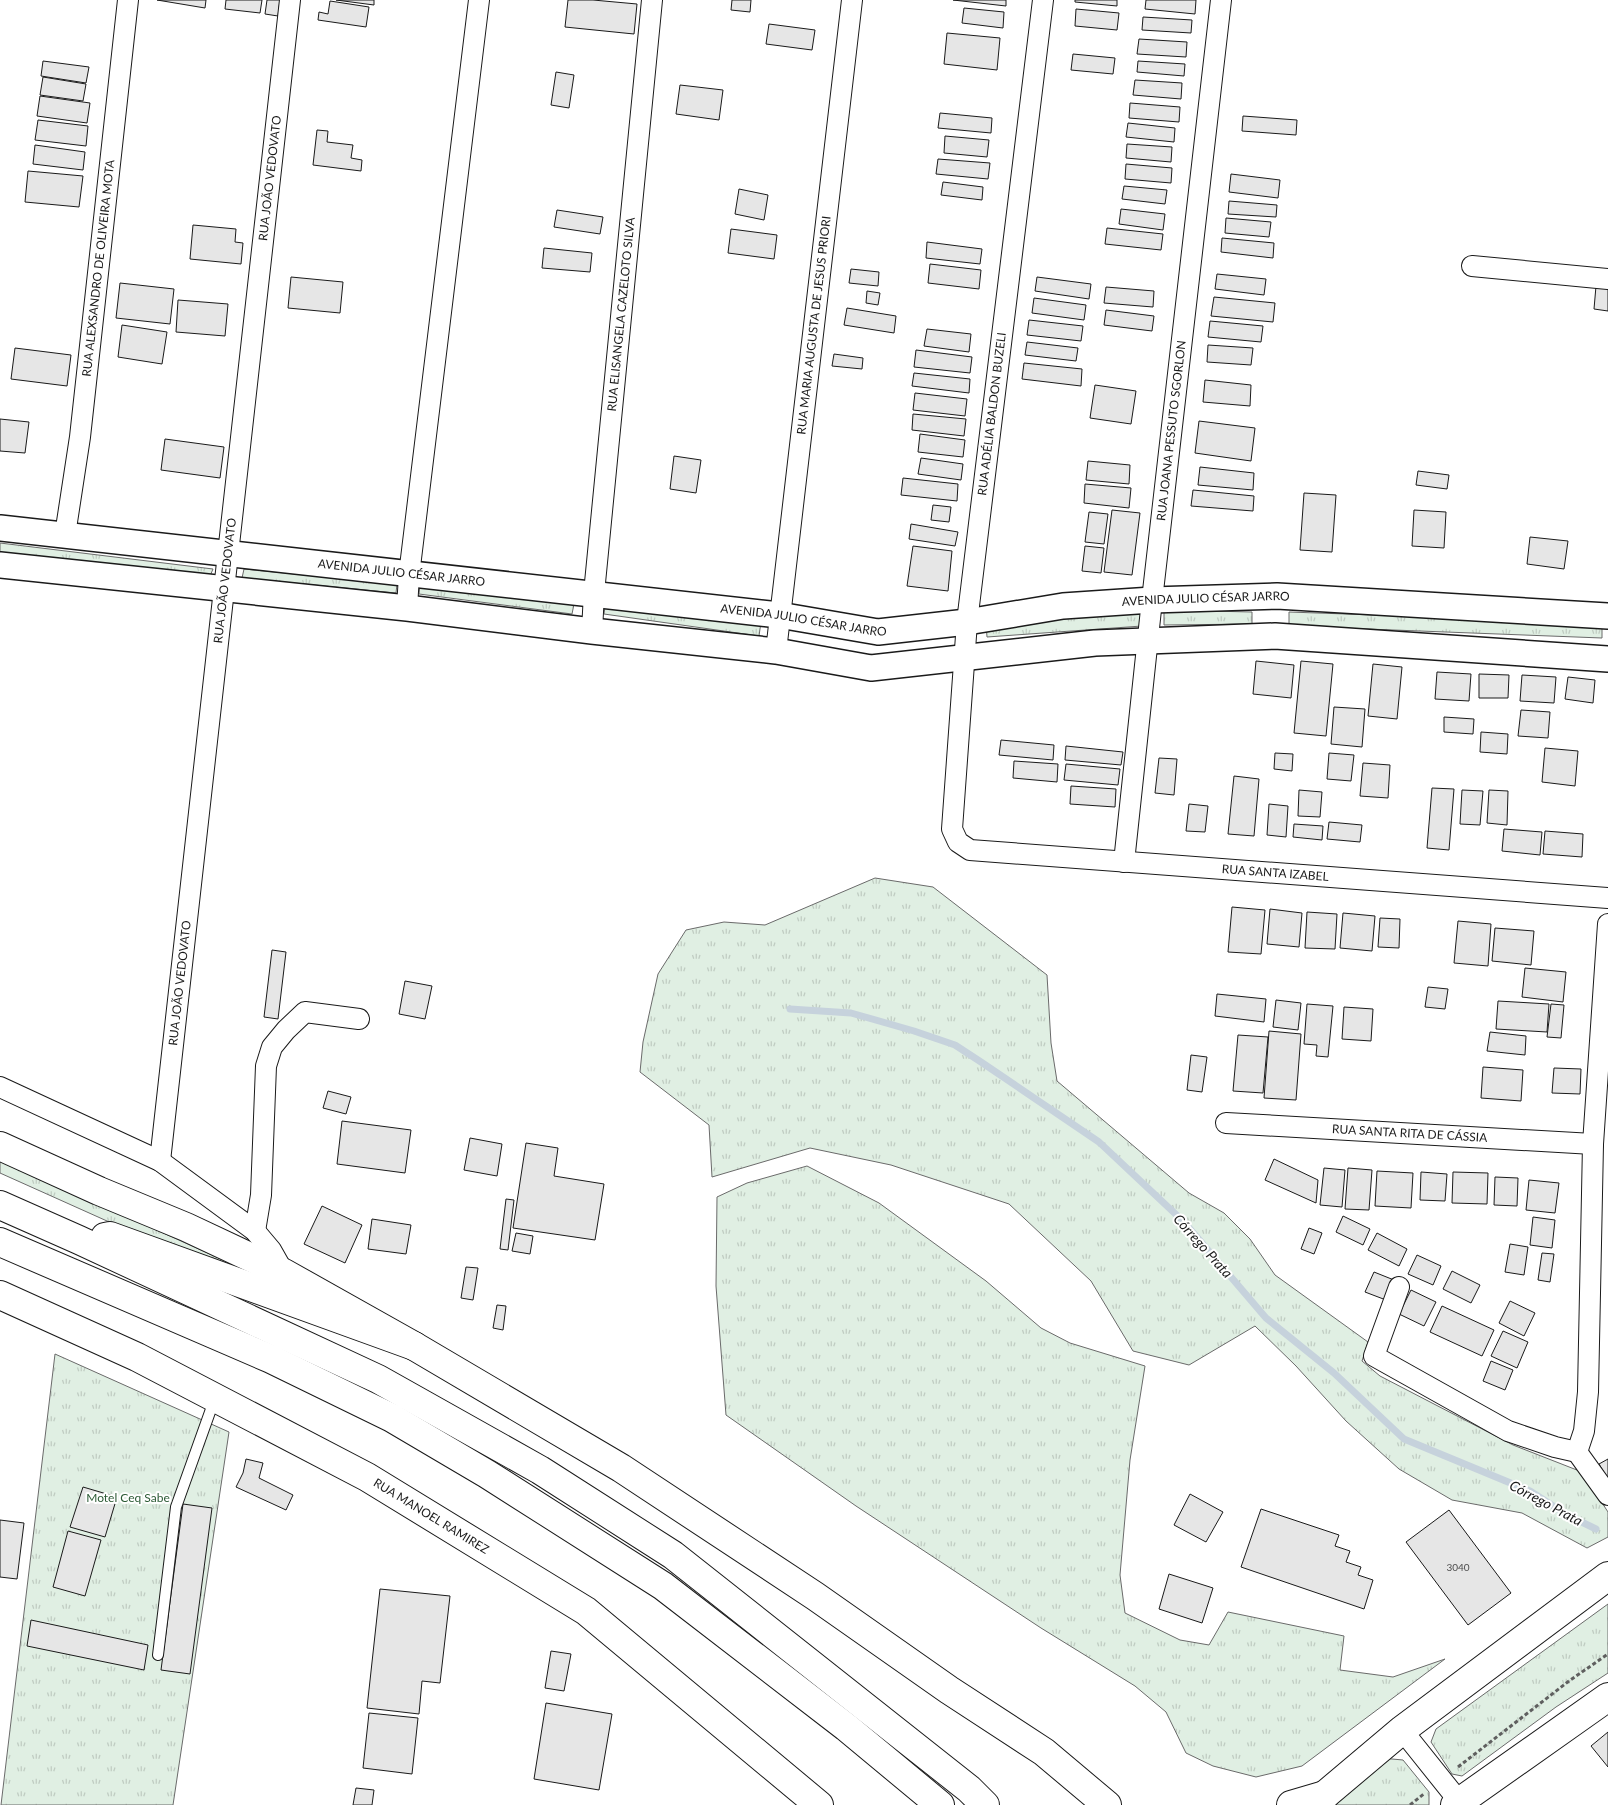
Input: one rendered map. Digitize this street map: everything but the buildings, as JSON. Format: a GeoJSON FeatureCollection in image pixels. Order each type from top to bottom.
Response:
{"type":"FeatureCollection","features":[{"type":"Feature","properties":{"kind":"main road"},"geometry":{"type":"LineString","coordinates":[[0,1146],[99,1191],[186,1227],[284,1274],[414,1346],[621,1468],[1044,1752],[1108,1805]]}},
{"type":"Feature","properties":{"kind":"main road"},"geometry":{"type":"LineString","coordinates":[[0,1205],[378,1379],[540,1470],[673,1555],[969,1790],[985,1805]]}},
{"type":"Feature","properties":{"kind":"main road"},"geometry":{"type":"LineString","coordinates":[[79,1240],[110,1236],[414,1346]]}},
{"type":"Feature","properties":{"kind":"main road"},"geometry":{"type":"LineString","coordinates":[[0,1242],[271,1359],[392,1418],[487,1474],[663,1586],[846,1727],[940,1805]]}},
{"type":"Feature","properties":{"kind":"main road","name":"RUA MANOEL RAMIREZ"},"geometry":{"type":"LineString","coordinates":[[0,1295],[137,1357],[367,1477],[586,1611],[819,1805]]}},
{"type":"Feature","properties":{"kind":"main road"},"geometry":{"type":"LineString","coordinates":[[1291,1805],[1319,1800],[1402,1730],[1608,1576]]}},
{"type":"Feature","properties":{"kind":"main road"},"geometry":{"type":"LineString","coordinates":[[1459,1804],[1608,1697]]}},
{"type":"Feature","properties":{"kind":"street","name":"RUA ALEXSANDRO DE OLIVEIRA MOTA"},"geometry":{"type":"LineString","coordinates":[[65,536],[80,437],[128,0]]}},
{"type":"Feature","properties":{"kind":"street","name":"RUA JOÃO VEDOVATO"},"geometry":{"type":"LineString","coordinates":[[160,1161],[290,0]]}},
{"type":"Feature","properties":{"kind":"street"},"geometry":{"type":"LineString","coordinates":[[407,608],[408,574],[479,0]]}},
{"type":"Feature","properties":{"kind":"street","name":"RUA ELISANGELA CAZELOTO SILVA"},"geometry":{"type":"LineString","coordinates":[[592,631],[594,593],[652,0]]}},
{"type":"Feature","properties":{"kind":"street","name":"RUA MARIA AUGUSTA DE JESUS PRIORI"},"geometry":{"type":"LineString","coordinates":[[776,651],[852,0]]}},
{"type":"Feature","properties":{"kind":"street","name":"RUA ADÉLIA BALDON BUZELI"},"geometry":{"type":"LineString","coordinates":[[952,830],[967,622],[1043,0]]}},
{"type":"Feature","properties":{"kind":"street","name":"RUA JOANA PESSUTO SGORLON"},"geometry":{"type":"LineString","coordinates":[[1124,862],[1221,0]]}},
{"type":"Feature","properties":{"kind":"street"},"geometry":{"type":"LineString","coordinates":[[1472,266],[1608,279]]}},
{"type":"Feature","properties":{"kind":"street","name":"AVENIDA JULIO CÉSAR JARRO"},"geometry":{"type":"LineString","coordinates":[[0,528],[594,593],[779,615],[878,632],[967,622],[1063,606],[1152,600],[1277,596],[1608,616]]}},
{"type":"Feature","properties":{"kind":"street"},"geometry":{"type":"LineString","coordinates":[[0,565],[407,608],[776,651],[871,668],[1095,643],[1275,636],[1608,659]]}},
{"type":"Feature","properties":{"kind":"street"},"geometry":{"type":"LineString","coordinates":[[1275,636],[1277,596]]}},
{"type":"Feature","properties":{"kind":"street","name":"RUA SANTA IZABEL"},"geometry":{"type":"LineString","coordinates":[[952,830],[958,842],[970,850],[1608,898]]}},
{"type":"Feature","properties":{"kind":"street"},"geometry":{"type":"LineString","coordinates":[[1577,1452],[1584,1431],[1600,1245],[1594,1144],[1608,924]]}},
{"type":"Feature","properties":{"kind":"street"},"geometry":{"type":"LineString","coordinates":[[255,1231],[261,1195],[266,1066],[272,1047],[304,1012],[359,1019]]}},
{"type":"Feature","properties":{"kind":"street"},"geometry":{"type":"LineString","coordinates":[[0,1087],[160,1161],[255,1231],[271,1250],[284,1274]]}},
{"type":"Feature","properties":{"kind":"street","name":"RUA SANTA RITA DE CÁSSIA"},"geometry":{"type":"LineString","coordinates":[[1226,1123],[1594,1144]]}},
{"type":"Feature","properties":{"kind":"street"},"geometry":{"type":"LineString","coordinates":[[1399,1287],[1374,1356],[1508,1432],[1577,1452],[1608,1495]]}},
{"type":"Feature","properties":{"kind":"street"},"geometry":{"type":"LineString","coordinates":[[1402,1730],[1459,1804]]}},
{"type":"Feature","properties":{"kind":"lane"},"geometry":{"type":"LineString","coordinates":[[158,1655],[176,1508],[216,1397]]}},
{"type":"Feature","properties":{"kind":"path"},"geometry":{"type":"LineString","coordinates":[[1410,1805],[1569,1681],[1608,1654]]}},
{"type":"Feature","properties":{"kind":"green space"},"geometry":{"type":"Polygon","coordinates":[[[0,543],[213,569],[210,576],[0,553],[0,543]]]}},
{"type":"Feature","properties":{"kind":"green space"},"geometry":{"type":"Polygon","coordinates":[[[244,569],[397,584],[396,593],[242,578],[244,569]]]}},
{"type":"Feature","properties":{"kind":"green space"},"geometry":{"type":"Polygon","coordinates":[[[420,585],[574,604],[572,614],[419,594],[420,585]]]}},
{"type":"Feature","properties":{"kind":"green space"},"geometry":{"type":"Polygon","coordinates":[[[606,600],[761,622],[759,636],[604,614],[606,600]]]}},
{"type":"Feature","properties":{"kind":"green space"},"geometry":{"type":"Polygon","coordinates":[[[1164,610],[1252,612],[1252,624],[1164,625],[1164,610]]]}},
{"type":"Feature","properties":{"kind":"green space"},"geometry":{"type":"Polygon","coordinates":[[[1141,612],[1142,626],[987,637],[986,624],[1141,612]]]}},
{"type":"Feature","properties":{"kind":"green space"},"geometry":{"type":"Polygon","coordinates":[[[1289,612],[1602,623],[1602,638],[1289,626],[1289,612]]]}},
{"type":"Feature","properties":{"kind":"green space"},"geometry":{"type":"Polygon","coordinates":[[[875,878],[933,887],[1047,975],[1051,1043],[1057,1081],[1189,1193],[1224,1213],[1250,1239],[1275,1275],[1368,1342],[1362,1361],[1380,1376],[1513,1445],[1582,1472],[1608,1512],[1608,1537],[1587,1548],[1522,1513],[1452,1500],[1399,1469],[1346,1421],[1296,1366],[1255,1326],[1189,1365],[1133,1351],[1091,1281],[1009,1204],[891,1165],[810,1148],[712,1177],[709,1125],[640,1072],[643,1042],[658,974],[686,930],[724,922],[765,925],[875,878]]]}},
{"type":"Feature","properties":{"kind":"green space"},"geometry":{"type":"Polygon","coordinates":[[[0,1159],[256,1275],[172,1248],[0,1173],[0,1159]]]}},
{"type":"Feature","properties":{"kind":"green space"},"geometry":{"type":"Polygon","coordinates":[[[807,1166],[879,1203],[986,1281],[1041,1328],[1070,1343],[1145,1366],[1130,1460],[1120,1575],[1125,1613],[1180,1640],[1209,1645],[1228,1612],[1344,1636],[1340,1670],[1393,1677],[1445,1659],[1302,1766],[1256,1777],[1213,1766],[1186,1753],[1166,1712],[1135,1686],[1041,1628],[856,1506],[726,1415],[716,1286],[717,1197],[747,1183],[807,1166]]]}},
{"type":"Feature","properties":{"kind":"green space","name":"Motel Ceq Sabe"},"geometry":{"type":"Polygon","coordinates":[[[55,1354],[229,1432],[173,1805],[1,1805],[55,1354]]]}},
{"type":"Feature","properties":{"kind":"green space"},"geometry":{"type":"Polygon","coordinates":[[[1608,1604],[1608,1673],[1556,1707],[1462,1776],[1452,1774],[1431,1742],[1436,1729],[1608,1604]]]}},
{"type":"Feature","properties":{"kind":"green space"},"geometry":{"type":"Polygon","coordinates":[[[1381,1758],[1403,1760],[1429,1792],[1429,1805],[1325,1805],[1381,1758]]]}},
{"type":"Feature","properties":{"kind":"waterway","name":"Córrego Prata"},"geometry":{"type":"LineString","coordinates":[[790,1009],[851,1013],[955,1045],[1099,1142],[1184,1222],[1266,1318],[1334,1373],[1404,1439],[1530,1491],[1567,1515],[1596,1529]]}}]}
